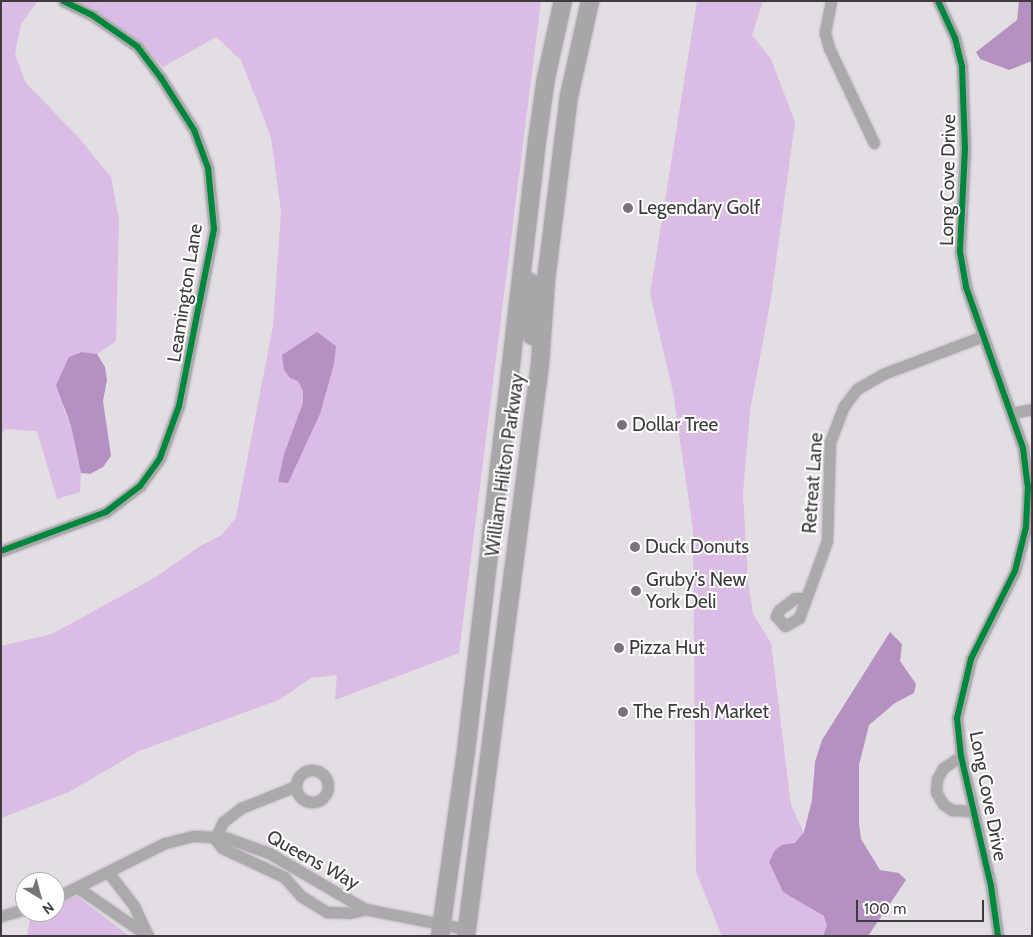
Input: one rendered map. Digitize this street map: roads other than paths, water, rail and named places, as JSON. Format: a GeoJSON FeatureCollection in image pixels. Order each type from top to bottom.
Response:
{"type":"FeatureCollection","features":[{"type":"Feature","properties":{"kind":"highway","name":"William Hilton Parkway"},"geometry":{"type":"LineString","coordinates":[[441,930],[466,751],[546,78],[563,1]]}},
{"type":"Feature","properties":{"kind":"highway","name":"William Hilton Parkway"},"geometry":{"type":"LineString","coordinates":[[467,932],[492,751],[569,96],[589,4]]}},
{"type":"Feature","properties":{"kind":"highway"},"geometry":{"type":"LineString","coordinates":[[529,221],[532,337],[540,349]]}},
{"type":"Feature","properties":{"kind":"street","name":"Leamington Lane"},"geometry":{"type":"LineString","coordinates":[[1,551],[106,512],[140,486],[160,458],[181,398],[214,229],[208,168],[194,130],[161,78],[138,47],[92,15],[63,1]]}},
{"type":"Feature","properties":{"kind":"street"},"geometry":{"type":"LineString","coordinates":[[831,1],[824,33],[829,48],[874,143]]}},
{"type":"Feature","properties":{"kind":"street","name":"Long Cove Drive"},"geometry":{"type":"LineString","coordinates":[[938,1],[955,38],[962,67],[965,148],[960,252],[966,287],[1023,448],[1028,486],[1026,527],[1014,571],[971,659],[961,693],[957,718],[961,756],[972,811],[991,886],[998,936]]}},
{"type":"Feature","properties":{"kind":"street","name":"Retreat Lane"},"geometry":{"type":"LineString","coordinates":[[804,598],[827,541],[830,442],[844,406],[857,389],[883,374],[983,336]]}},
{"type":"Feature","properties":{"kind":"street"},"geometry":{"type":"LineString","coordinates":[[1012,413],[1032,408]]}},
{"type":"Feature","properties":{"kind":"street"},"geometry":{"type":"LineString","coordinates":[[961,756],[943,768],[937,779],[936,792],[943,804],[952,810],[972,811]]}},
{"type":"Feature","properties":{"kind":"street"},"geometry":{"type":"LineString","coordinates":[[215,839],[223,822],[241,808],[296,786]]}},
{"type":"Feature","properties":{"kind":"street","name":"Queens Way"},"geometry":{"type":"LineString","coordinates":[[65,894],[165,843],[194,836],[215,839],[227,838],[269,853],[364,909],[441,930],[467,932]]}},
{"type":"Feature","properties":{"kind":"street","name":"Queens Way"},"geometry":{"type":"LineString","coordinates":[[215,839],[222,848],[284,877],[301,896],[320,909],[350,913],[364,909]]}},
{"type":"Feature","properties":{"kind":"street"},"geometry":{"type":"LineString","coordinates":[[108,872],[134,906],[148,936]]}},
{"type":"Feature","properties":{"kind":"street"},"geometry":{"type":"LineString","coordinates":[[78,888],[148,936]]}},
{"type":"Feature","properties":{"kind":"street"},"geometry":{"type":"LineString","coordinates":[[1,916],[15,912]]}},
{"type":"Feature","properties":{"kind":"place","name":"Legendary Golf"},"geometry":{"type":"Point","coordinates":[628,208]}},
{"type":"Feature","properties":{"kind":"place","name":"Dollar Tree"},"geometry":{"type":"Point","coordinates":[622,425]}},
{"type":"Feature","properties":{"kind":"place","name":"Duck Donuts"},"geometry":{"type":"Point","coordinates":[635,547]}},
{"type":"Feature","properties":{"kind":"place","name":"Gruby's New York Deli"},"geometry":{"type":"Point","coordinates":[636,591]}},
{"type":"Feature","properties":{"kind":"place","name":"Pizza Hut"},"geometry":{"type":"Point","coordinates":[619,648]}},
{"type":"Feature","properties":{"kind":"place","name":"The Fresh Market"},"geometry":{"type":"Point","coordinates":[623,712]}}]}
